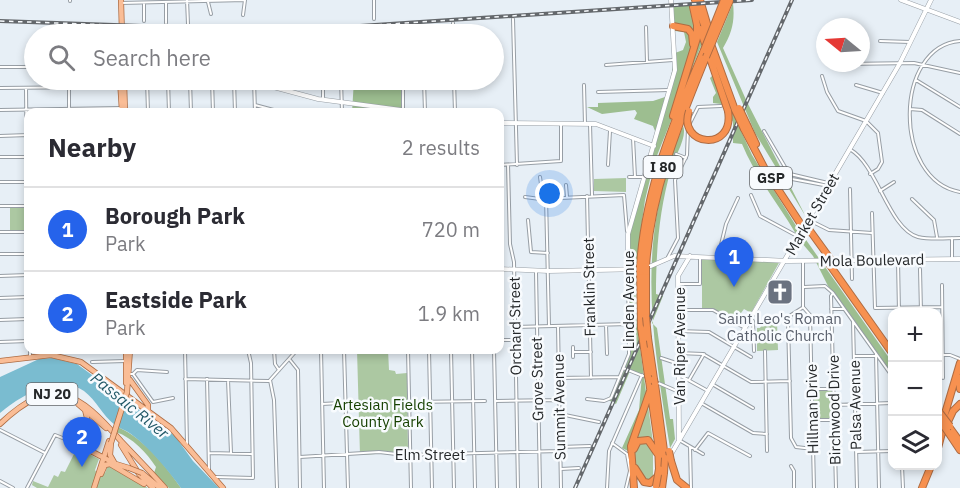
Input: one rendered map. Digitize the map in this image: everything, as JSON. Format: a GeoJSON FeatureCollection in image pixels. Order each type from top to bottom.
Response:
{"type":"FeatureCollection","features":[{"type":"Feature","properties":{"kind":"highway","name":"GSP"},"geometry":{"type":"LineString","coordinates":[[700,0],[734,110]]}},
{"type":"Feature","properties":{"kind":"highway","name":"I 80"},"geometry":{"type":"LineString","coordinates":[[665,458],[650,391],[643,269],[662,171],[724,0]]}},
{"type":"Feature","properties":{"kind":"highway","name":"I 80"},"geometry":{"type":"LineString","coordinates":[[657,488],[665,458],[659,409],[650,379],[641,328],[648,206],[669,135],[730,0]]}},
{"type":"Feature","properties":{"kind":"highway"},"geometry":{"type":"LineString","coordinates":[[681,88],[697,34],[693,2]]}},
{"type":"Feature","properties":{"kind":"highway","name":"GSP"},"geometry":{"type":"LineString","coordinates":[[693,2],[734,110],[826,257],[888,342]]}},
{"type":"Feature","properties":{"kind":"highway"},"geometry":{"type":"LineString","coordinates":[[669,135],[693,38],[685,27],[673,26]]}},
{"type":"Feature","properties":{"kind":"highway"},"geometry":{"type":"LineString","coordinates":[[699,74],[687,120],[692,132],[699,138],[709,140],[719,138],[726,131],[734,110]]}},
{"type":"Feature","properties":{"kind":"highway","name":"GSP"},"geometry":{"type":"LineString","coordinates":[[831,264],[888,348]]}},
{"type":"Feature","properties":{"kind":"highway"},"geometry":{"type":"LineString","coordinates":[[942,407],[960,361]]}},
{"type":"Feature","properties":{"kind":"highway"},"geometry":{"type":"LineString","coordinates":[[944,431],[960,377]]}},
{"type":"Feature","properties":{"kind":"highway"},"geometry":{"type":"LineString","coordinates":[[960,377],[960,390]]}},
{"type":"Feature","properties":{"kind":"highway"},"geometry":{"type":"LineString","coordinates":[[634,488],[632,446],[650,391]]}},
{"type":"Feature","properties":{"kind":"highway"},"geometry":{"type":"LineString","coordinates":[[944,431],[953,411],[960,404]]}},
{"type":"Feature","properties":{"kind":"highway"},"geometry":{"type":"LineString","coordinates":[[659,409],[669,451],[665,458]]}},
{"type":"Feature","properties":{"kind":"highway"},"geometry":{"type":"LineString","coordinates":[[939,416],[944,431],[960,450]]}},
{"type":"Feature","properties":{"kind":"highway"},"geometry":{"type":"LineString","coordinates":[[939,416],[944,431],[960,442]]}},
{"type":"Feature","properties":{"kind":"highway"},"geometry":{"type":"LineString","coordinates":[[944,431],[960,437]]}},
{"type":"Feature","properties":{"kind":"highway"},"geometry":{"type":"LineString","coordinates":[[661,472],[648,483],[640,479],[634,464],[634,447],[639,441],[650,441],[665,458],[677,480],[689,488]]}},
{"type":"Feature","properties":{"kind":"highway"},"geometry":{"type":"LineString","coordinates":[[922,486],[926,470]]}},
{"type":"Feature","properties":{"kind":"main road"},"geometry":{"type":"LineString","coordinates":[[120,1],[121,24]]}},
{"type":"Feature","properties":{"kind":"main road"},"geometry":{"type":"LineString","coordinates":[[122,90],[123,108]]}},
{"type":"Feature","properties":{"kind":"main road"},"geometry":{"type":"LineString","coordinates":[[126,391],[128,354]]}},
{"type":"Feature","properties":{"kind":"main road"},"geometry":{"type":"LineString","coordinates":[[0,361],[55,355],[77,360],[178,434],[224,488]]}},
{"type":"Feature","properties":{"kind":"main road"},"geometry":{"type":"LineString","coordinates":[[128,361],[134,389],[148,405],[148,411]]}},
{"type":"Feature","properties":{"kind":"main road"},"geometry":{"type":"LineString","coordinates":[[95,488],[131,376]]}},
{"type":"Feature","properties":{"kind":"main road"},"geometry":{"type":"LineString","coordinates":[[126,391],[129,388],[134,389]]}},
{"type":"Feature","properties":{"kind":"main road","name":"NJ 20"},"geometry":{"type":"LineString","coordinates":[[0,427],[22,404],[35,397],[49,394],[70,397],[97,414],[165,488]]}},
{"type":"Feature","properties":{"kind":"main road","name":"NJ 20"},"geometry":{"type":"LineString","coordinates":[[0,427],[24,406],[39,398],[59,397],[81,406],[99,422],[126,451],[139,474],[151,488]]}},
{"type":"Feature","properties":{"kind":"main road"},"geometry":{"type":"LineString","coordinates":[[81,406],[87,415],[75,443],[116,464],[142,473],[160,488]]}},
{"type":"Feature","properties":{"kind":"main road"},"geometry":{"type":"LineString","coordinates":[[83,428],[90,420],[99,422]]}},
{"type":"Feature","properties":{"kind":"main road"},"geometry":{"type":"LineString","coordinates":[[95,454],[104,453],[110,442]]}},
{"type":"Feature","properties":{"kind":"main road"},"geometry":{"type":"LineString","coordinates":[[110,442],[110,455],[116,464]]}},
{"type":"Feature","properties":{"kind":"main road"},"geometry":{"type":"LineString","coordinates":[[100,474],[105,465],[110,464],[151,488]]}},
{"type":"Feature","properties":{"kind":"street"},"geometry":{"type":"LineString","coordinates":[[120,1],[144,3],[245,0],[243,15]]}},
{"type":"Feature","properties":{"kind":"street"},"geometry":{"type":"LineString","coordinates":[[374,0],[374,19]]}},
{"type":"Feature","properties":{"kind":"street"},"geometry":{"type":"LineString","coordinates":[[628,234],[676,59],[671,0]]}},
{"type":"Feature","properties":{"kind":"street"},"geometry":{"type":"LineString","coordinates":[[901,0],[960,22]]}},
{"type":"Feature","properties":{"kind":"street","name":"Market Street"},"geometry":{"type":"LineString","coordinates":[[661,472],[883,93],[931,0]]}},
{"type":"Feature","properties":{"kind":"street"},"geometry":{"type":"LineString","coordinates":[[187,1],[188,24]]}},
{"type":"Feature","properties":{"kind":"street"},"geometry":{"type":"LineString","coordinates":[[208,1],[212,14]]}},
{"type":"Feature","properties":{"kind":"street"},"geometry":{"type":"LineString","coordinates":[[166,2],[166,23]]}},
{"type":"Feature","properties":{"kind":"street"},"geometry":{"type":"LineString","coordinates":[[144,3],[144,21]]}},
{"type":"Feature","properties":{"kind":"street"},"geometry":{"type":"LineString","coordinates":[[513,19],[517,165]]}},
{"type":"Feature","properties":{"kind":"street"},"geometry":{"type":"LineString","coordinates":[[646,27],[647,62]]}},
{"type":"Feature","properties":{"kind":"street"},"geometry":{"type":"LineString","coordinates":[[880,41],[910,42]]}},
{"type":"Feature","properties":{"kind":"street"},"geometry":{"type":"LineString","coordinates":[[960,41],[942,46],[926,64],[911,93],[909,109],[914,144],[926,171],[939,184],[960,192]]}},
{"type":"Feature","properties":{"kind":"street"},"geometry":{"type":"LineString","coordinates":[[606,65],[676,59]]}},
{"type":"Feature","properties":{"kind":"street"},"geometry":{"type":"LineString","coordinates":[[870,64],[926,64],[960,73]]}},
{"type":"Feature","properties":{"kind":"street"},"geometry":{"type":"LineString","coordinates":[[0,67],[24,67]]}},
{"type":"Feature","properties":{"kind":"street"},"geometry":{"type":"LineString","coordinates":[[822,76],[827,92],[838,111],[866,121],[877,130],[880,140],[881,164],[870,174]]}},
{"type":"Feature","properties":{"kind":"street"},"geometry":{"type":"LineString","coordinates":[[916,80],[960,107]]}},
{"type":"Feature","properties":{"kind":"street"},"geometry":{"type":"LineString","coordinates":[[525,197],[592,195],[584,85]]}},
{"type":"Feature","properties":{"kind":"street"},"geometry":{"type":"LineString","coordinates":[[856,85],[883,93]]}},
{"type":"Feature","properties":{"kind":"street"},"geometry":{"type":"LineString","coordinates":[[0,88],[24,88]]}},
{"type":"Feature","properties":{"kind":"street"},"geometry":{"type":"LineString","coordinates":[[26,90],[26,108]]}},
{"type":"Feature","properties":{"kind":"street"},"geometry":{"type":"LineString","coordinates":[[69,90],[69,108]]}},
{"type":"Feature","properties":{"kind":"street"},"geometry":{"type":"LineString","coordinates":[[147,90],[148,108]]}},
{"type":"Feature","properties":{"kind":"street"},"geometry":{"type":"LineString","coordinates":[[168,90],[169,108]]}},
{"type":"Feature","properties":{"kind":"street"},"geometry":{"type":"LineString","coordinates":[[190,90],[191,108]]}},
{"type":"Feature","properties":{"kind":"street"},"geometry":{"type":"LineString","coordinates":[[212,90],[213,108]]}},
{"type":"Feature","properties":{"kind":"street"},"geometry":{"type":"LineString","coordinates":[[234,90],[235,108]]}},
{"type":"Feature","properties":{"kind":"street"},"geometry":{"type":"LineString","coordinates":[[254,90],[255,105],[264,108]]}},
{"type":"Feature","properties":{"kind":"street"},"geometry":{"type":"LineString","coordinates":[[285,90],[323,100],[377,108]]}},
{"type":"Feature","properties":{"kind":"street"},"geometry":{"type":"LineString","coordinates":[[323,90],[323,100]]}},
{"type":"Feature","properties":{"kind":"street"},"geometry":{"type":"LineString","coordinates":[[342,90],[343,108]]}},
{"type":"Feature","properties":{"kind":"street"},"geometry":{"type":"LineString","coordinates":[[403,90],[404,108]]}},
{"type":"Feature","properties":{"kind":"street"},"geometry":{"type":"LineString","coordinates":[[424,90],[425,108]]}},
{"type":"Feature","properties":{"kind":"street"},"geometry":{"type":"LineString","coordinates":[[454,90],[455,108]]}},
{"type":"Feature","properties":{"kind":"street"},"geometry":{"type":"LineString","coordinates":[[597,92],[669,90]]}},
{"type":"Feature","properties":{"kind":"street"},"geometry":{"type":"LineString","coordinates":[[668,257],[678,238],[677,176],[686,158],[687,129],[697,108],[721,106]]}},
{"type":"Feature","properties":{"kind":"street"},"geometry":{"type":"LineString","coordinates":[[0,110],[24,109]]}},
{"type":"Feature","properties":{"kind":"street"},"geometry":{"type":"LineString","coordinates":[[909,109],[925,112],[960,134]]}},
{"type":"Feature","properties":{"kind":"street"},"geometry":{"type":"LineString","coordinates":[[504,124],[587,124],[610,128],[654,146]]}},
{"type":"Feature","properties":{"kind":"street"},"geometry":{"type":"LineString","coordinates":[[504,165],[561,161],[561,124]]}},
{"type":"Feature","properties":{"kind":"street"},"geometry":{"type":"LineString","coordinates":[[608,165],[610,128]]}},
{"type":"Feature","properties":{"kind":"street"},"geometry":{"type":"LineString","coordinates":[[764,130],[794,180],[829,185]]}},
{"type":"Feature","properties":{"kind":"street"},"geometry":{"type":"LineString","coordinates":[[0,136],[24,135]]}},
{"type":"Feature","properties":{"kind":"street"},"geometry":{"type":"LineString","coordinates":[[633,138],[634,177]]}},
{"type":"Feature","properties":{"kind":"street"},"geometry":{"type":"LineString","coordinates":[[850,150],[860,158],[880,191],[911,233],[920,237],[960,238]]}},
{"type":"Feature","properties":{"kind":"street"},"geometry":{"type":"LineString","coordinates":[[676,154],[686,158]]}},
{"type":"Feature","properties":{"kind":"street"},"geometry":{"type":"LineString","coordinates":[[0,158],[24,157]]}},
{"type":"Feature","properties":{"kind":"street","name":"Orchard Street"},"geometry":{"type":"LineString","coordinates":[[508,165],[510,244],[514,269],[518,488]]}},
{"type":"Feature","properties":{"kind":"street"},"geometry":{"type":"LineString","coordinates":[[670,176],[677,176]]}},
{"type":"Feature","properties":{"kind":"street"},"geometry":{"type":"LineString","coordinates":[[540,177],[545,197],[549,326]]}},
{"type":"Feature","properties":{"kind":"street"},"geometry":{"type":"LineString","coordinates":[[629,177],[644,177]]}},
{"type":"Feature","properties":{"kind":"street"},"geometry":{"type":"LineString","coordinates":[[0,182],[24,182]]}},
{"type":"Feature","properties":{"kind":"street"},"geometry":{"type":"LineString","coordinates":[[880,191],[894,182]]}},
{"type":"Feature","properties":{"kind":"street"},"geometry":{"type":"LineString","coordinates":[[566,185],[567,196]]}},
{"type":"Feature","properties":{"kind":"street"},"geometry":{"type":"LineString","coordinates":[[850,189],[852,279]]}},
{"type":"Feature","properties":{"kind":"street","name":"Linden Avenue"},"geometry":{"type":"LineString","coordinates":[[587,399],[608,400],[629,354],[626,195],[592,195]]}},
{"type":"Feature","properties":{"kind":"street"},"geometry":{"type":"LineString","coordinates":[[751,195],[760,216],[799,237]]}},
{"type":"Feature","properties":{"kind":"street","name":"Franklin Street"},"geometry":{"type":"LineString","coordinates":[[587,196],[588,325],[591,378]]}},
{"type":"Feature","properties":{"kind":"street"},"geometry":{"type":"LineString","coordinates":[[718,257],[726,224],[738,198]]}},
{"type":"Feature","properties":{"kind":"street"},"geometry":{"type":"LineString","coordinates":[[912,199],[934,220],[937,237]]}},
{"type":"Feature","properties":{"kind":"street"},"geometry":{"type":"LineString","coordinates":[[0,206],[24,206]]}},
{"type":"Feature","properties":{"kind":"street"},"geometry":{"type":"LineString","coordinates":[[626,207],[635,209]]}},
{"type":"Feature","properties":{"kind":"street"},"geometry":{"type":"LineString","coordinates":[[873,213],[875,308],[888,308]]}},
{"type":"Feature","properties":{"kind":"street"},"geometry":{"type":"LineString","coordinates":[[528,220],[531,252],[548,254]]}},
{"type":"Feature","properties":{"kind":"street"},"geometry":{"type":"LineString","coordinates":[[806,226],[851,233],[873,233]]}},
{"type":"Feature","properties":{"kind":"street"},"geometry":{"type":"LineString","coordinates":[[0,232],[24,232]]}},
{"type":"Feature","properties":{"kind":"street"},"geometry":{"type":"LineString","coordinates":[[952,238],[952,259]]}},
{"type":"Feature","properties":{"kind":"street"},"geometry":{"type":"LineString","coordinates":[[0,254],[24,254]]}},
{"type":"Feature","properties":{"kind":"street","name":"Mola Boulevard"},"geometry":{"type":"LineString","coordinates":[[504,268],[549,271],[647,268],[668,257],[690,256],[785,261],[960,259]]}},
{"type":"Feature","properties":{"kind":"street","name":"Van Riper Avenue"},"geometry":{"type":"LineString","coordinates":[[679,440],[678,285],[680,270],[690,256]]}},
{"type":"Feature","properties":{"kind":"street"},"geometry":{"type":"LineString","coordinates":[[678,285],[700,284],[700,257]]}},
{"type":"Feature","properties":{"kind":"street"},"geometry":{"type":"LineString","coordinates":[[898,259],[899,308],[942,307]]}},
{"type":"Feature","properties":{"kind":"street","name":"Hillman Drive"},"geometry":{"type":"LineString","coordinates":[[803,261],[803,307],[810,315],[814,488]]}},
{"type":"Feature","properties":{"kind":"street"},"geometry":{"type":"LineString","coordinates":[[920,269],[921,307]]}},
{"type":"Feature","properties":{"kind":"street","name":"Grove Street"},"geometry":{"type":"LineString","coordinates":[[536,271],[540,488]]}},
{"type":"Feature","properties":{"kind":"street"},"geometry":{"type":"LineString","coordinates":[[0,276],[24,274]]}},
{"type":"Feature","properties":{"kind":"street"},"geometry":{"type":"LineString","coordinates":[[942,285],[944,378]]}},
{"type":"Feature","properties":{"kind":"street"},"geometry":{"type":"LineString","coordinates":[[804,287],[825,286],[833,293],[888,371]]}},
{"type":"Feature","properties":{"kind":"street","name":"Birchwood Drive"},"geometry":{"type":"LineString","coordinates":[[833,293],[831,309],[836,488]]}},
{"type":"Feature","properties":{"kind":"street"},"geometry":{"type":"LineString","coordinates":[[0,298],[24,297]]}},
{"type":"Feature","properties":{"kind":"street"},"geometry":{"type":"LineString","coordinates":[[803,307],[789,319],[792,442],[799,448],[813,449]]}},
{"type":"Feature","properties":{"kind":"street"},"geometry":{"type":"LineString","coordinates":[[831,309],[844,309]]}},
{"type":"Feature","properties":{"kind":"street"},"geometry":{"type":"LineString","coordinates":[[678,310],[713,310],[745,328]]}},
{"type":"Feature","properties":{"kind":"street"},"geometry":{"type":"LineString","coordinates":[[751,318],[754,351]]}},
{"type":"Feature","properties":{"kind":"street"},"geometry":{"type":"LineString","coordinates":[[0,320],[24,319]]}},
{"type":"Feature","properties":{"kind":"street","name":"Palsa Avenue"},"geometry":{"type":"LineString","coordinates":[[853,321],[857,488]]}},
{"type":"Feature","properties":{"kind":"street"},"geometry":{"type":"LineString","coordinates":[[515,327],[629,324]]}},
{"type":"Feature","properties":{"kind":"street"},"geometry":{"type":"LineString","coordinates":[[606,325],[607,354]]}},
{"type":"Feature","properties":{"kind":"street","name":"Summit Avenue"},"geometry":{"type":"LineString","coordinates":[[558,326],[561,488]]}},
{"type":"Feature","properties":{"kind":"street"},"geometry":{"type":"LineString","coordinates":[[678,331],[706,331],[751,357]]}},
{"type":"Feature","properties":{"kind":"street"},"geometry":{"type":"LineString","coordinates":[[504,340],[514,340]]}},
{"type":"Feature","properties":{"kind":"street"},"geometry":{"type":"LineString","coordinates":[[0,342],[24,341]]}},
{"type":"Feature","properties":{"kind":"street"},"geometry":{"type":"LineString","coordinates":[[573,347],[573,357]]}},
{"type":"Feature","properties":{"kind":"street"},"geometry":{"type":"LineString","coordinates":[[765,351],[767,451]]}},
{"type":"Feature","properties":{"kind":"street"},"geometry":{"type":"LineString","coordinates":[[573,352],[591,352]]}},
{"type":"Feature","properties":{"kind":"street"},"geometry":{"type":"LineString","coordinates":[[678,353],[704,354],[751,382],[790,381]]}},
{"type":"Feature","properties":{"kind":"street"},"geometry":{"type":"LineString","coordinates":[[185,354],[187,447]]}},
{"type":"Feature","properties":{"kind":"street"},"geometry":{"type":"LineString","coordinates":[[207,379],[211,475],[253,478],[248,354]]}},
{"type":"Feature","properties":{"kind":"street"},"geometry":{"type":"LineString","coordinates":[[274,354],[275,364],[279,370]]}},
{"type":"Feature","properties":{"kind":"street"},"geometry":{"type":"LineString","coordinates":[[270,381],[294,354]]}},
{"type":"Feature","properties":{"kind":"street"},"geometry":{"type":"LineString","coordinates":[[321,354],[324,488]]}},
{"type":"Feature","properties":{"kind":"street"},"geometry":{"type":"LineString","coordinates":[[344,354],[348,488]]}},
{"type":"Feature","properties":{"kind":"street"},"geometry":{"type":"LineString","coordinates":[[408,354],[411,488]]}},
{"type":"Feature","properties":{"kind":"street"},"geometry":{"type":"LineString","coordinates":[[429,354],[432,488]]}},
{"type":"Feature","properties":{"kind":"street"},"geometry":{"type":"LineString","coordinates":[[451,354],[454,488]]}},
{"type":"Feature","properties":{"kind":"street"},"geometry":{"type":"LineString","coordinates":[[472,354],[475,488]]}},
{"type":"Feature","properties":{"kind":"street"},"geometry":{"type":"LineString","coordinates":[[495,354],[497,488]]}},
{"type":"Feature","properties":{"kind":"street"},"geometry":{"type":"LineString","coordinates":[[689,380],[704,354]]}},
{"type":"Feature","properties":{"kind":"street"},"geometry":{"type":"LineString","coordinates":[[854,356],[876,355]]}},
{"type":"Feature","properties":{"kind":"street"},"geometry":{"type":"LineString","coordinates":[[876,355],[879,488]]}},
{"type":"Feature","properties":{"kind":"street"},"geometry":{"type":"LineString","coordinates":[[943,355],[960,361]]}},
{"type":"Feature","properties":{"kind":"street"},"geometry":{"type":"LineString","coordinates":[[662,358],[679,364]]}},
{"type":"Feature","properties":{"kind":"street"},"geometry":{"type":"LineString","coordinates":[[290,360],[298,370],[300,488]]}},
{"type":"Feature","properties":{"kind":"street"},"geometry":{"type":"LineString","coordinates":[[92,362],[128,361]]}},
{"type":"Feature","properties":{"kind":"street"},"geometry":{"type":"LineString","coordinates":[[623,368],[679,392]]}},
{"type":"Feature","properties":{"kind":"street"},"geometry":{"type":"LineString","coordinates":[[166,372],[137,370],[131,376],[153,402],[173,398]]}},
{"type":"Feature","properties":{"kind":"street"},"geometry":{"type":"LineString","coordinates":[[679,375],[708,391]]}},
{"type":"Feature","properties":{"kind":"street"},"geometry":{"type":"LineString","coordinates":[[559,378],[620,377]]}},
{"type":"Feature","properties":{"kind":"street"},"geometry":{"type":"LineString","coordinates":[[185,378],[270,381]]}},
{"type":"Feature","properties":{"kind":"street"},"geometry":{"type":"LineString","coordinates":[[607,488],[608,454],[612,443],[650,379]]}},
{"type":"Feature","properties":{"kind":"street"},"geometry":{"type":"LineString","coordinates":[[228,380],[231,453]]}},
{"type":"Feature","properties":{"kind":"street"},"geometry":{"type":"LineString","coordinates":[[270,381],[274,400],[277,488]]}},
{"type":"Feature","properties":{"kind":"street"},"geometry":{"type":"LineString","coordinates":[[712,384],[753,408]]}},
{"type":"Feature","properties":{"kind":"street"},"geometry":{"type":"LineString","coordinates":[[812,389],[833,388]]}},
{"type":"Feature","properties":{"kind":"street"},"geometry":{"type":"LineString","coordinates":[[496,401],[559,400]]}},
{"type":"Feature","properties":{"kind":"street"},"geometry":{"type":"LineString","coordinates":[[409,402],[485,401]]}},
{"type":"Feature","properties":{"kind":"street"},"geometry":{"type":"LineString","coordinates":[[322,404],[358,402]]}},
{"type":"Feature","properties":{"kind":"street"},"geometry":{"type":"LineString","coordinates":[[701,403],[753,433],[767,434]]}},
{"type":"Feature","properties":{"kind":"street"},"geometry":{"type":"LineString","coordinates":[[834,405],[888,403]]}},
{"type":"Feature","properties":{"kind":"street"},"geometry":{"type":"LineString","coordinates":[[560,414],[599,422]]}},
{"type":"Feature","properties":{"kind":"street"},"geometry":{"type":"LineString","coordinates":[[813,420],[834,420]]}},
{"type":"Feature","properties":{"kind":"street"},"geometry":{"type":"LineString","coordinates":[[0,427],[45,453]]}},
{"type":"Feature","properties":{"kind":"street"},"geometry":{"type":"LineString","coordinates":[[679,429],[684,432]]}},
{"type":"Feature","properties":{"kind":"street"},"geometry":{"type":"LineString","coordinates":[[695,450],[708,432],[750,456]]}},
{"type":"Feature","properties":{"kind":"street"},"geometry":{"type":"LineString","coordinates":[[27,488],[56,435],[75,443]]}},
{"type":"Feature","properties":{"kind":"street"},"geometry":{"type":"LineString","coordinates":[[679,440],[703,454]]}},
{"type":"Feature","properties":{"kind":"street"},"geometry":{"type":"LineString","coordinates":[[612,443],[628,456],[630,471],[627,488]]}},
{"type":"Feature","properties":{"kind":"street","name":"Elm Street"},"geometry":{"type":"LineString","coordinates":[[300,457],[379,453],[405,455],[517,453],[590,446]]}},
{"type":"Feature","properties":{"kind":"street"},"geometry":{"type":"LineString","coordinates":[[689,488],[690,447]]}},
{"type":"Feature","properties":{"kind":"street"},"geometry":{"type":"LineString","coordinates":[[856,452],[888,451]]}},
{"type":"Feature","properties":{"kind":"street"},"geometry":{"type":"LineString","coordinates":[[209,453],[252,454]]}},
{"type":"Feature","properties":{"kind":"street"},"geometry":{"type":"LineString","coordinates":[[791,465],[794,471],[794,488]]}},
{"type":"Feature","properties":{"kind":"street"},"geometry":{"type":"LineString","coordinates":[[561,469],[579,468]]}},
{"type":"Feature","properties":{"kind":"street"},"geometry":{"type":"LineString","coordinates":[[902,470],[903,488]]}},
{"type":"Feature","properties":{"kind":"street"},"geometry":{"type":"LineString","coordinates":[[0,481],[14,488]]}},
{"type":"Feature","properties":{"kind":"green space"},"geometry":{"type":"Polygon","coordinates":[[[733,3],[732,27],[723,48],[747,102],[806,217],[755,133],[717,42],[733,3]]]}},
{"type":"Feature","properties":{"kind":"green space"},"geometry":{"type":"Polygon","coordinates":[[[690,5],[703,41],[654,163],[645,200],[635,273],[636,317],[646,392],[643,415],[628,451],[622,448],[639,410],[642,375],[630,371],[616,404],[608,400],[629,354],[629,234],[657,136],[653,126],[634,119],[637,113],[635,110],[602,114],[587,107],[598,107],[598,103],[653,101],[668,96],[675,53],[683,50],[686,42],[684,32],[675,31],[671,24],[670,7],[690,5]]]}},
{"type":"Feature","properties":{"kind":"green space"},"geometry":{"type":"Polygon","coordinates":[[[715,73],[752,155],[798,229],[796,234],[760,178],[742,144],[733,143],[733,122],[721,104],[713,103],[716,93],[710,78],[715,73]]]}},
{"type":"Feature","properties":{"kind":"green space"},"geometry":{"type":"Polygon","coordinates":[[[353,90],[402,90],[403,108],[352,108],[353,90]]]}},
{"type":"Feature","properties":{"kind":"green space"},"geometry":{"type":"Polygon","coordinates":[[[683,126],[684,135],[671,169],[661,216],[656,294],[663,296],[653,321],[651,286],[658,208],[668,168],[683,126]]]}},
{"type":"Feature","properties":{"kind":"green space"},"geometry":{"type":"Polygon","coordinates":[[[626,178],[626,192],[594,191],[594,179],[626,178]]]}},
{"type":"Feature","properties":{"kind":"green space"},"geometry":{"type":"Polygon","coordinates":[[[10,208],[24,208],[24,231],[10,231],[10,208]]]}},
{"type":"Feature","properties":{"kind":"green space"},"geometry":{"type":"Polygon","coordinates":[[[804,237],[888,356],[888,370],[828,286],[813,256],[801,242],[804,237]]]}},
{"type":"Feature","properties":{"kind":"green space"},"geometry":{"type":"Polygon","coordinates":[[[702,257],[780,261],[751,313],[744,309],[741,313],[736,310],[731,320],[713,310],[702,310],[702,257]]]}},
{"type":"Feature","properties":{"kind":"green space"},"geometry":{"type":"Polygon","coordinates":[[[767,316],[777,322],[778,350],[757,351],[757,328],[760,328],[767,316]]]}},
{"type":"Feature","properties":{"kind":"green space"},"geometry":{"type":"Polygon","coordinates":[[[653,324],[657,328],[670,419],[673,419],[675,439],[670,448],[657,364],[653,324]]]}},
{"type":"Feature","properties":{"kind":"green space","name":"Artesian Fields County Park"},"geometry":{"type":"Polygon","coordinates":[[[357,354],[388,354],[389,370],[395,371],[396,374],[407,373],[408,452],[360,455],[357,354]]]}},
{"type":"Feature","properties":{"kind":"green space"},"geometry":{"type":"Polygon","coordinates":[[[833,388],[834,420],[813,420],[812,389],[833,388]]]}},
{"type":"Feature","properties":{"kind":"green space"},"geometry":{"type":"Polygon","coordinates":[[[648,405],[653,442],[651,440],[633,445],[648,405]]]}},
{"type":"Feature","properties":{"kind":"green space"},"geometry":{"type":"Polygon","coordinates":[[[118,427],[137,438],[161,462],[181,488],[169,488],[154,473],[156,467],[143,451],[128,438],[116,432],[118,427]]]}},
{"type":"Feature","properties":{"kind":"green space"},"geometry":{"type":"Polygon","coordinates":[[[645,441],[653,449],[653,480],[644,481],[637,468],[635,455],[636,445],[645,441]]]}},
{"type":"Feature","properties":{"kind":"green space"},"geometry":{"type":"Polygon","coordinates":[[[77,448],[99,459],[95,470],[98,475],[105,473],[108,465],[148,488],[37,488],[32,485],[33,481],[48,487],[54,475],[58,477],[61,471],[65,472],[77,448]]]}},
{"type":"Feature","properties":{"kind":"water","name":"Passaic River"},"geometry":{"type":"Polygon","coordinates":[[[52,358],[77,364],[175,436],[193,461],[219,488],[181,488],[145,446],[115,425],[84,391],[74,386],[63,384],[40,389],[18,400],[0,413],[0,377],[39,359],[52,358]]]}},
{"type":"Feature","properties":{"kind":"railway"},"geometry":{"type":"LineString","coordinates":[[390,24],[752,0]]}},
{"type":"Feature","properties":{"kind":"railway"},"geometry":{"type":"LineString","coordinates":[[575,488],[792,0]]}},
{"type":"Feature","properties":{"kind":"railway"},"geometry":{"type":"LineString","coordinates":[[0,21],[86,24]]}},
{"type":"Feature","properties":{"kind":"place","name":"Borough Park"},"geometry":{"type":"Point","coordinates":[734,287]}},
{"type":"Feature","properties":{"kind":"place","name":"Saint Leo's Roman Catholic Church"},"geometry":{"type":"Point","coordinates":[780,292]}},
{"type":"Feature","properties":{"kind":"place","name":"Eastside Park"},"geometry":{"type":"Point","coordinates":[82,467]}}]}
